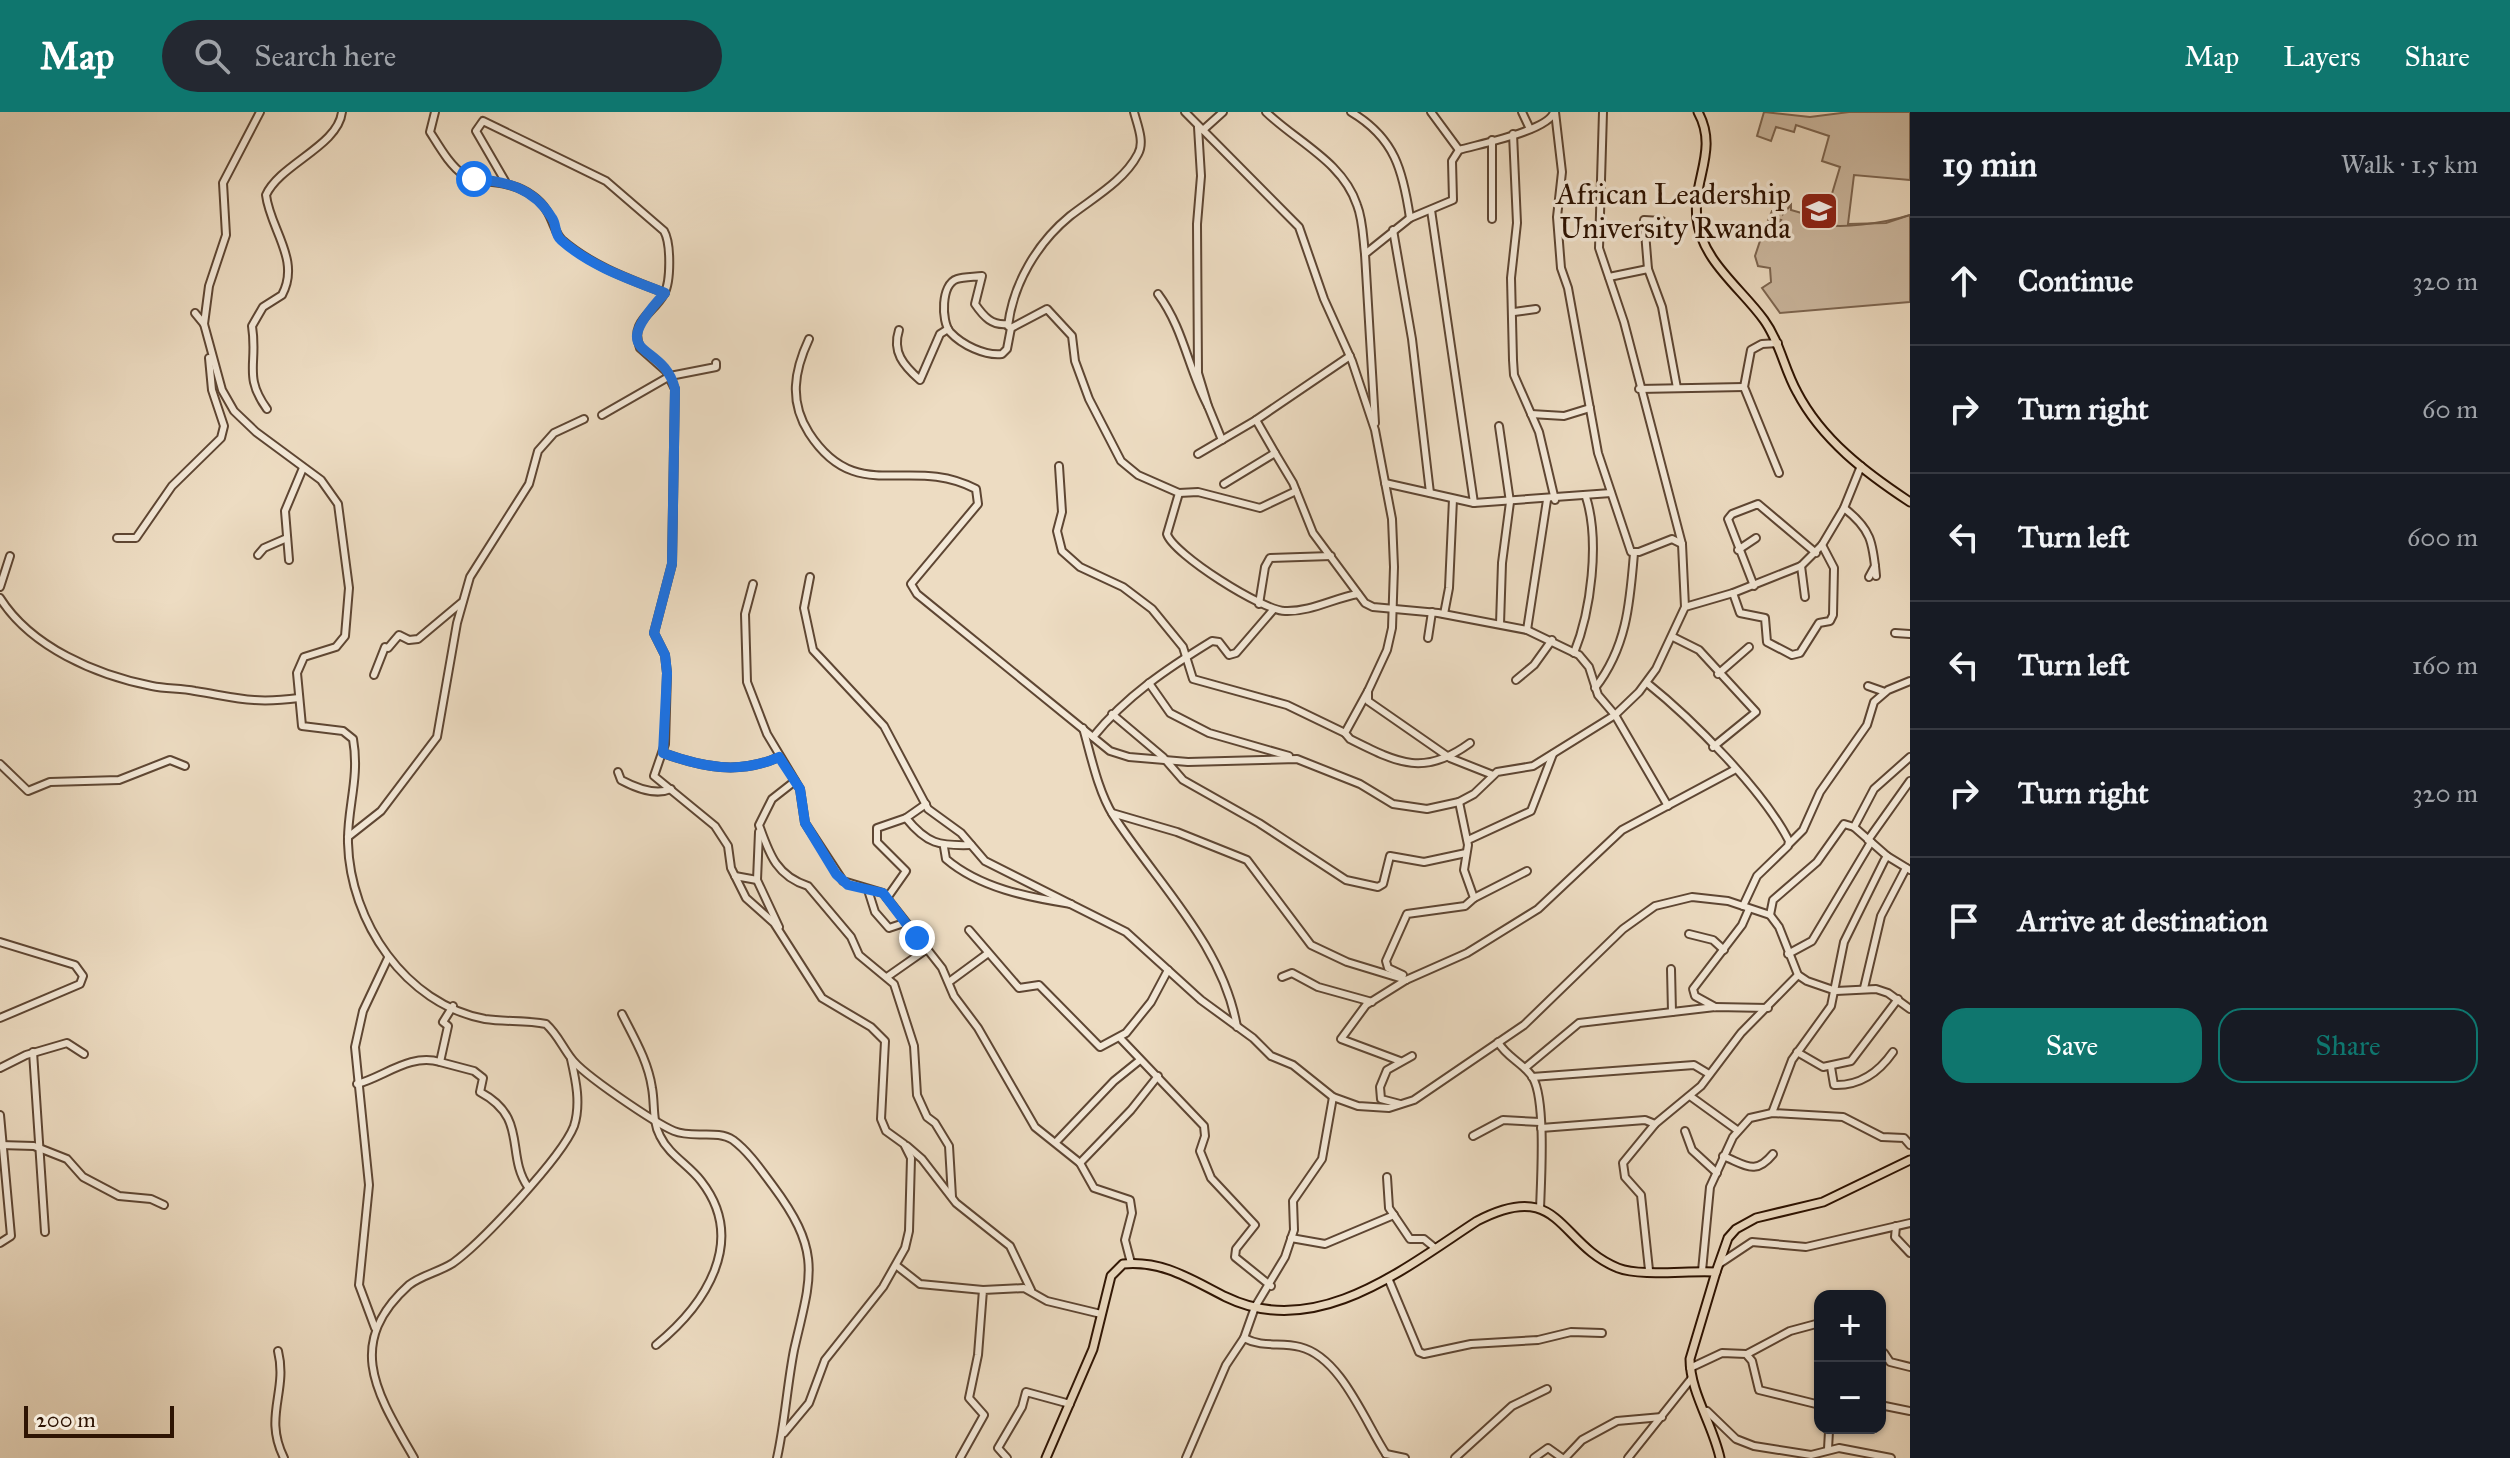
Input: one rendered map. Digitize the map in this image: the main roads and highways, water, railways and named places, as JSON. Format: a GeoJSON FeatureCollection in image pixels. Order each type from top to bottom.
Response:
{"type":"FeatureCollection","features":[{"type":"Feature","properties":{"kind":"main road"},"geometry":{"type":"LineString","coordinates":[[1698,112],[1708,142],[1697,203],[1701,235],[1708,252],[1765,321],[1778,343],[1797,393],[1828,437],[1910,502]]}},
{"type":"Feature","properties":{"kind":"main road"},"geometry":{"type":"LineString","coordinates":[[1720,1458],[1707,1411],[1691,1379],[1690,1368],[1691,1351],[1728,1238],[1744,1223],[1823,1202],[1910,1160]]}},
{"type":"Feature","properties":{"kind":"main road"},"geometry":{"type":"LineString","coordinates":[[1046,1458],[1093,1349],[1117,1267],[1131,1263],[1149,1263],[1175,1270],[1255,1307],[1281,1311],[1324,1306],[1388,1278],[1494,1211],[1521,1206],[1540,1209],[1564,1223],[1592,1252],[1616,1268],[1702,1271],[1718,1268]]}},
{"type":"Feature","properties":{"kind":"waterway"},"geometry":{"type":"LineString","coordinates":[[1815,223],[1862,225],[1910,215]]}},
{"type":"Feature","properties":{"kind":"place","name":"African Leadership University Rwanda"},"geometry":{"type":"Point","coordinates":[1819,211]}}]}
